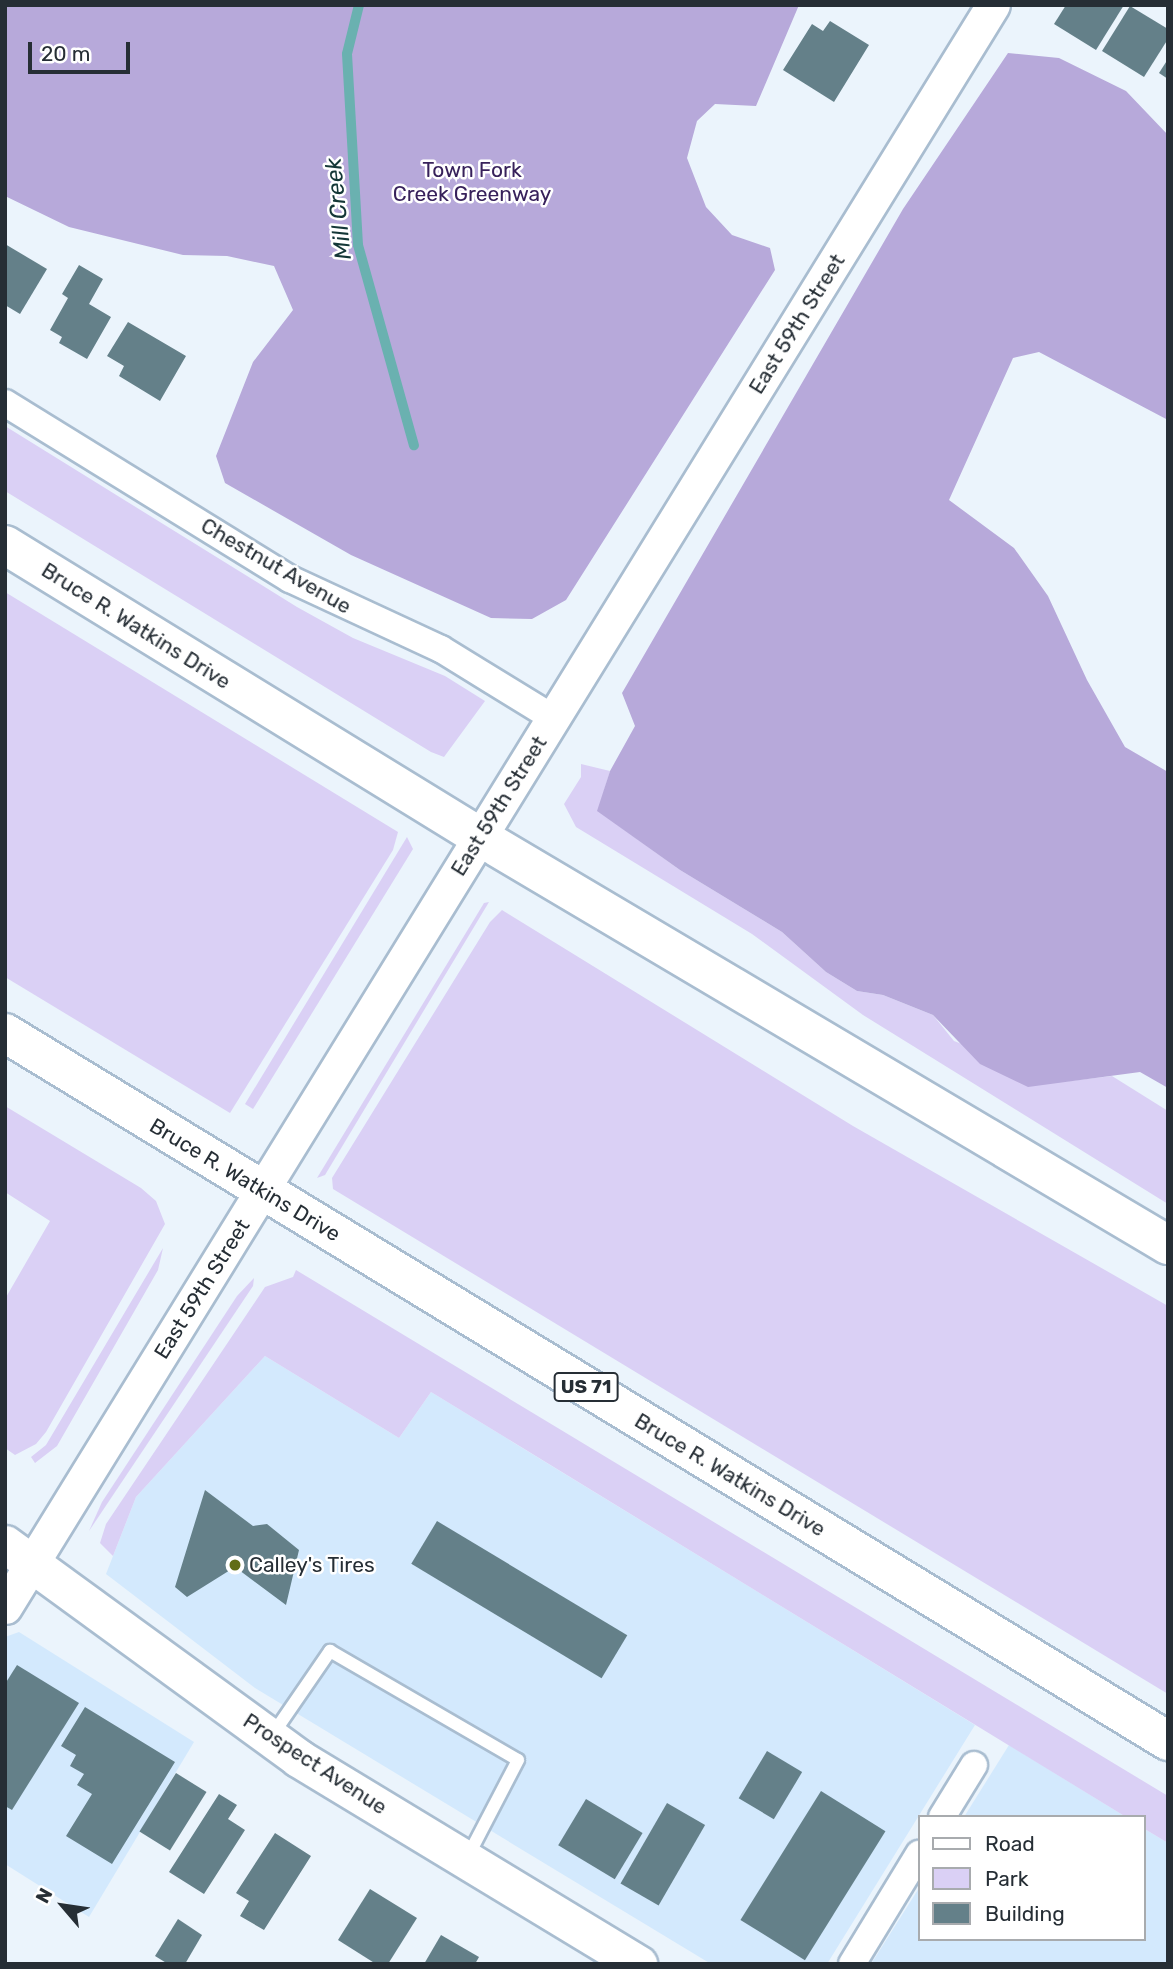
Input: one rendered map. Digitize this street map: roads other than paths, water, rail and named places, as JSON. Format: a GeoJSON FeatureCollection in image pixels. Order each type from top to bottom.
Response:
{"type":"FeatureCollection","features":[{"type":"Feature","properties":{"kind":"highway","name":"Bruce R. Watkins Drive"},"geometry":{"type":"LineString","coordinates":[[5,545],[480,837],[1168,1245]]}},
{"type":"Feature","properties":{"kind":"highway","name":"Bruce R. Watkins Drive"},"geometry":{"type":"LineString","coordinates":[[5,1033],[1168,1741]]}},
{"type":"Feature","properties":{"kind":"main road","name":"Prospect Avenue"},"geometry":{"type":"LineString","coordinates":[[19,1554],[270,1737],[638,1964]]}},
{"type":"Feature","properties":{"kind":"street","name":"East 59th Street"},"geometry":{"type":"LineString","coordinates":[[5,1607],[19,1554],[263,1191],[993,5]]}},
{"type":"Feature","properties":{"kind":"street","name":"Chestnut Avenue"},"geometry":{"type":"LineString","coordinates":[[5,403],[290,579],[441,649],[553,718]]}},
{"type":"Feature","properties":{"kind":"street"},"geometry":{"type":"LineString","coordinates":[[943,1815],[974,1765]]}},
{"type":"Feature","properties":{"kind":"street"},"geometry":{"type":"LineString","coordinates":[[852,1964],[918,1856]]}},
{"type":"Feature","properties":{"kind":"lane"},"geometry":{"type":"LineString","coordinates":[[270,1737],[330,1651],[518,1760],[466,1860]]}},
{"type":"Feature","properties":{"kind":"waterway","name":"Mill Creek"},"geometry":{"type":"LineString","coordinates":[[359,5],[347,54],[358,245],[414,445]]}},
{"type":"Feature","properties":{"kind":"place","name":"Calley's Tires"},"geometry":{"type":"Point","coordinates":[235,1565]}},
{"type":"Feature","properties":{"kind":"park label","name":"Town Fork Creek Greenway"},"geometry":{"type":"Point","coordinates":[472,182]}}]}
